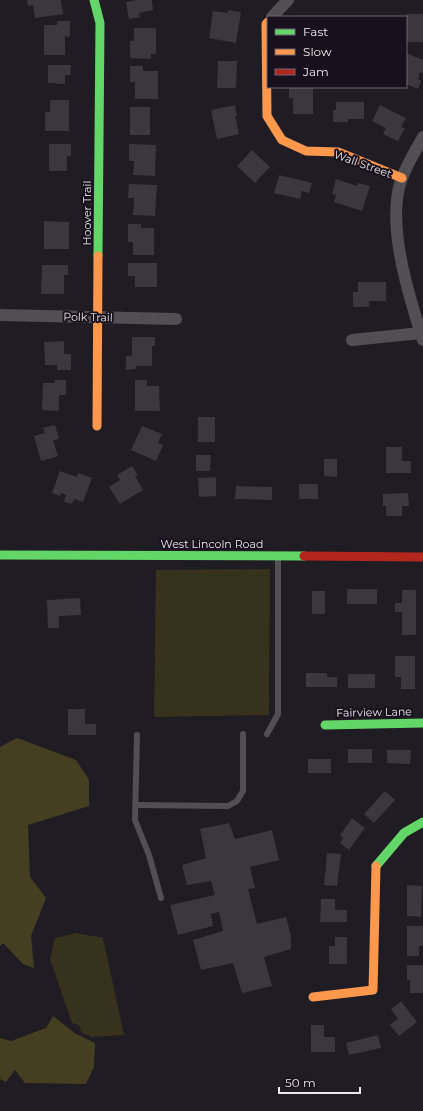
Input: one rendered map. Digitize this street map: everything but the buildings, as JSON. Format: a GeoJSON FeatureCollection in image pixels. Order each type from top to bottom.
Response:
{"type":"FeatureCollection","features":[{"type":"Feature","properties":{"kind":"street","name":"Hoover Trail"},"geometry":{"type":"LineString","coordinates":[[94,0],[100,24],[97,426]]}},
{"type":"Feature","properties":{"kind":"street"},"geometry":{"type":"LineString","coordinates":[[273,16],[288,0]]}},
{"type":"Feature","properties":{"kind":"street","name":"Wall Street"},"geometry":{"type":"LineString","coordinates":[[267,23],[267,116],[282,140],[306,151],[338,152],[402,178]]}},
{"type":"Feature","properties":{"kind":"street"},"geometry":{"type":"LineString","coordinates":[[352,340],[422,337],[399,252],[395,207],[402,178],[423,137]]}},
{"type":"Feature","properties":{"kind":"street","name":"Polk Trail"},"geometry":{"type":"LineString","coordinates":[[0,315],[176,319]]}},
{"type":"Feature","properties":{"kind":"street","name":"West Lincoln Road"},"geometry":{"type":"LineString","coordinates":[[0,555],[423,557]]}},
{"type":"Feature","properties":{"kind":"street","name":"Fairview Lane"},"geometry":{"type":"LineString","coordinates":[[325,725],[423,723]]}},
{"type":"Feature","properties":{"kind":"street"},"geometry":{"type":"LineString","coordinates":[[313,998],[373,990],[376,866],[404,833],[423,822]]}},
{"type":"Feature","properties":{"kind":"lane"},"geometry":{"type":"LineString","coordinates":[[267,734],[278,714],[278,556]]}},
{"type":"Feature","properties":{"kind":"lane"},"geometry":{"type":"LineString","coordinates":[[137,734],[135,820],[149,855],[162,898]]}},
{"type":"Feature","properties":{"kind":"lane"},"geometry":{"type":"LineString","coordinates":[[136,805],[228,806],[237,801],[243,791],[243,734]]}},
{"type":"Feature","properties":{"kind":"shaded area"},"geometry":{"type":"Polygon","coordinates":[[[270,569],[269,715],[154,717],[156,570],[270,569]]]}},
{"type":"Feature","properties":{"kind":"shaded area"},"geometry":{"type":"Polygon","coordinates":[[[17,738],[76,760],[89,780],[89,806],[28,825],[30,877],[46,898],[31,936],[34,968],[23,964],[3,943],[0,946],[0,747],[17,738]]]}},
{"type":"Feature","properties":{"kind":"shaded area"},"geometry":{"type":"Polygon","coordinates":[[[76,933],[103,938],[124,1035],[92,1037],[81,1032],[79,1025],[72,1023],[50,959],[55,938],[76,933]]]}},
{"type":"Feature","properties":{"kind":"shaded area"},"geometry":{"type":"Polygon","coordinates":[[[53,1016],[76,1034],[95,1043],[94,1067],[86,1084],[25,1083],[15,1070],[6,1082],[0,1079],[0,1038],[11,1041],[46,1028],[53,1016]]]}},
{"type":"Feature","properties":{"kind":"traffic: fast"},"geometry":{"type":"LineString","coordinates":[[94,0],[100,23],[98,256]]}},
{"type":"Feature","properties":{"kind":"traffic: fast"},"geometry":{"type":"LineString","coordinates":[[0,555],[304,556]]}},
{"type":"Feature","properties":{"kind":"traffic: fast"},"geometry":{"type":"LineString","coordinates":[[325,725],[423,723]]}},
{"type":"Feature","properties":{"kind":"traffic: fast"},"geometry":{"type":"LineString","coordinates":[[376,866],[404,833],[423,822]]}},
{"type":"Feature","properties":{"kind":"traffic: slow"},"geometry":{"type":"LineString","coordinates":[[267,23],[267,116],[282,140],[306,151],[338,152],[402,178]]}},
{"type":"Feature","properties":{"kind":"traffic: slow"},"geometry":{"type":"LineString","coordinates":[[97,426],[98,256]]}},
{"type":"Feature","properties":{"kind":"traffic: slow"},"geometry":{"type":"LineString","coordinates":[[313,997],[373,990],[376,866]]}},
{"type":"Feature","properties":{"kind":"traffic: jam"},"geometry":{"type":"LineString","coordinates":[[304,556],[423,557]]}}]}
